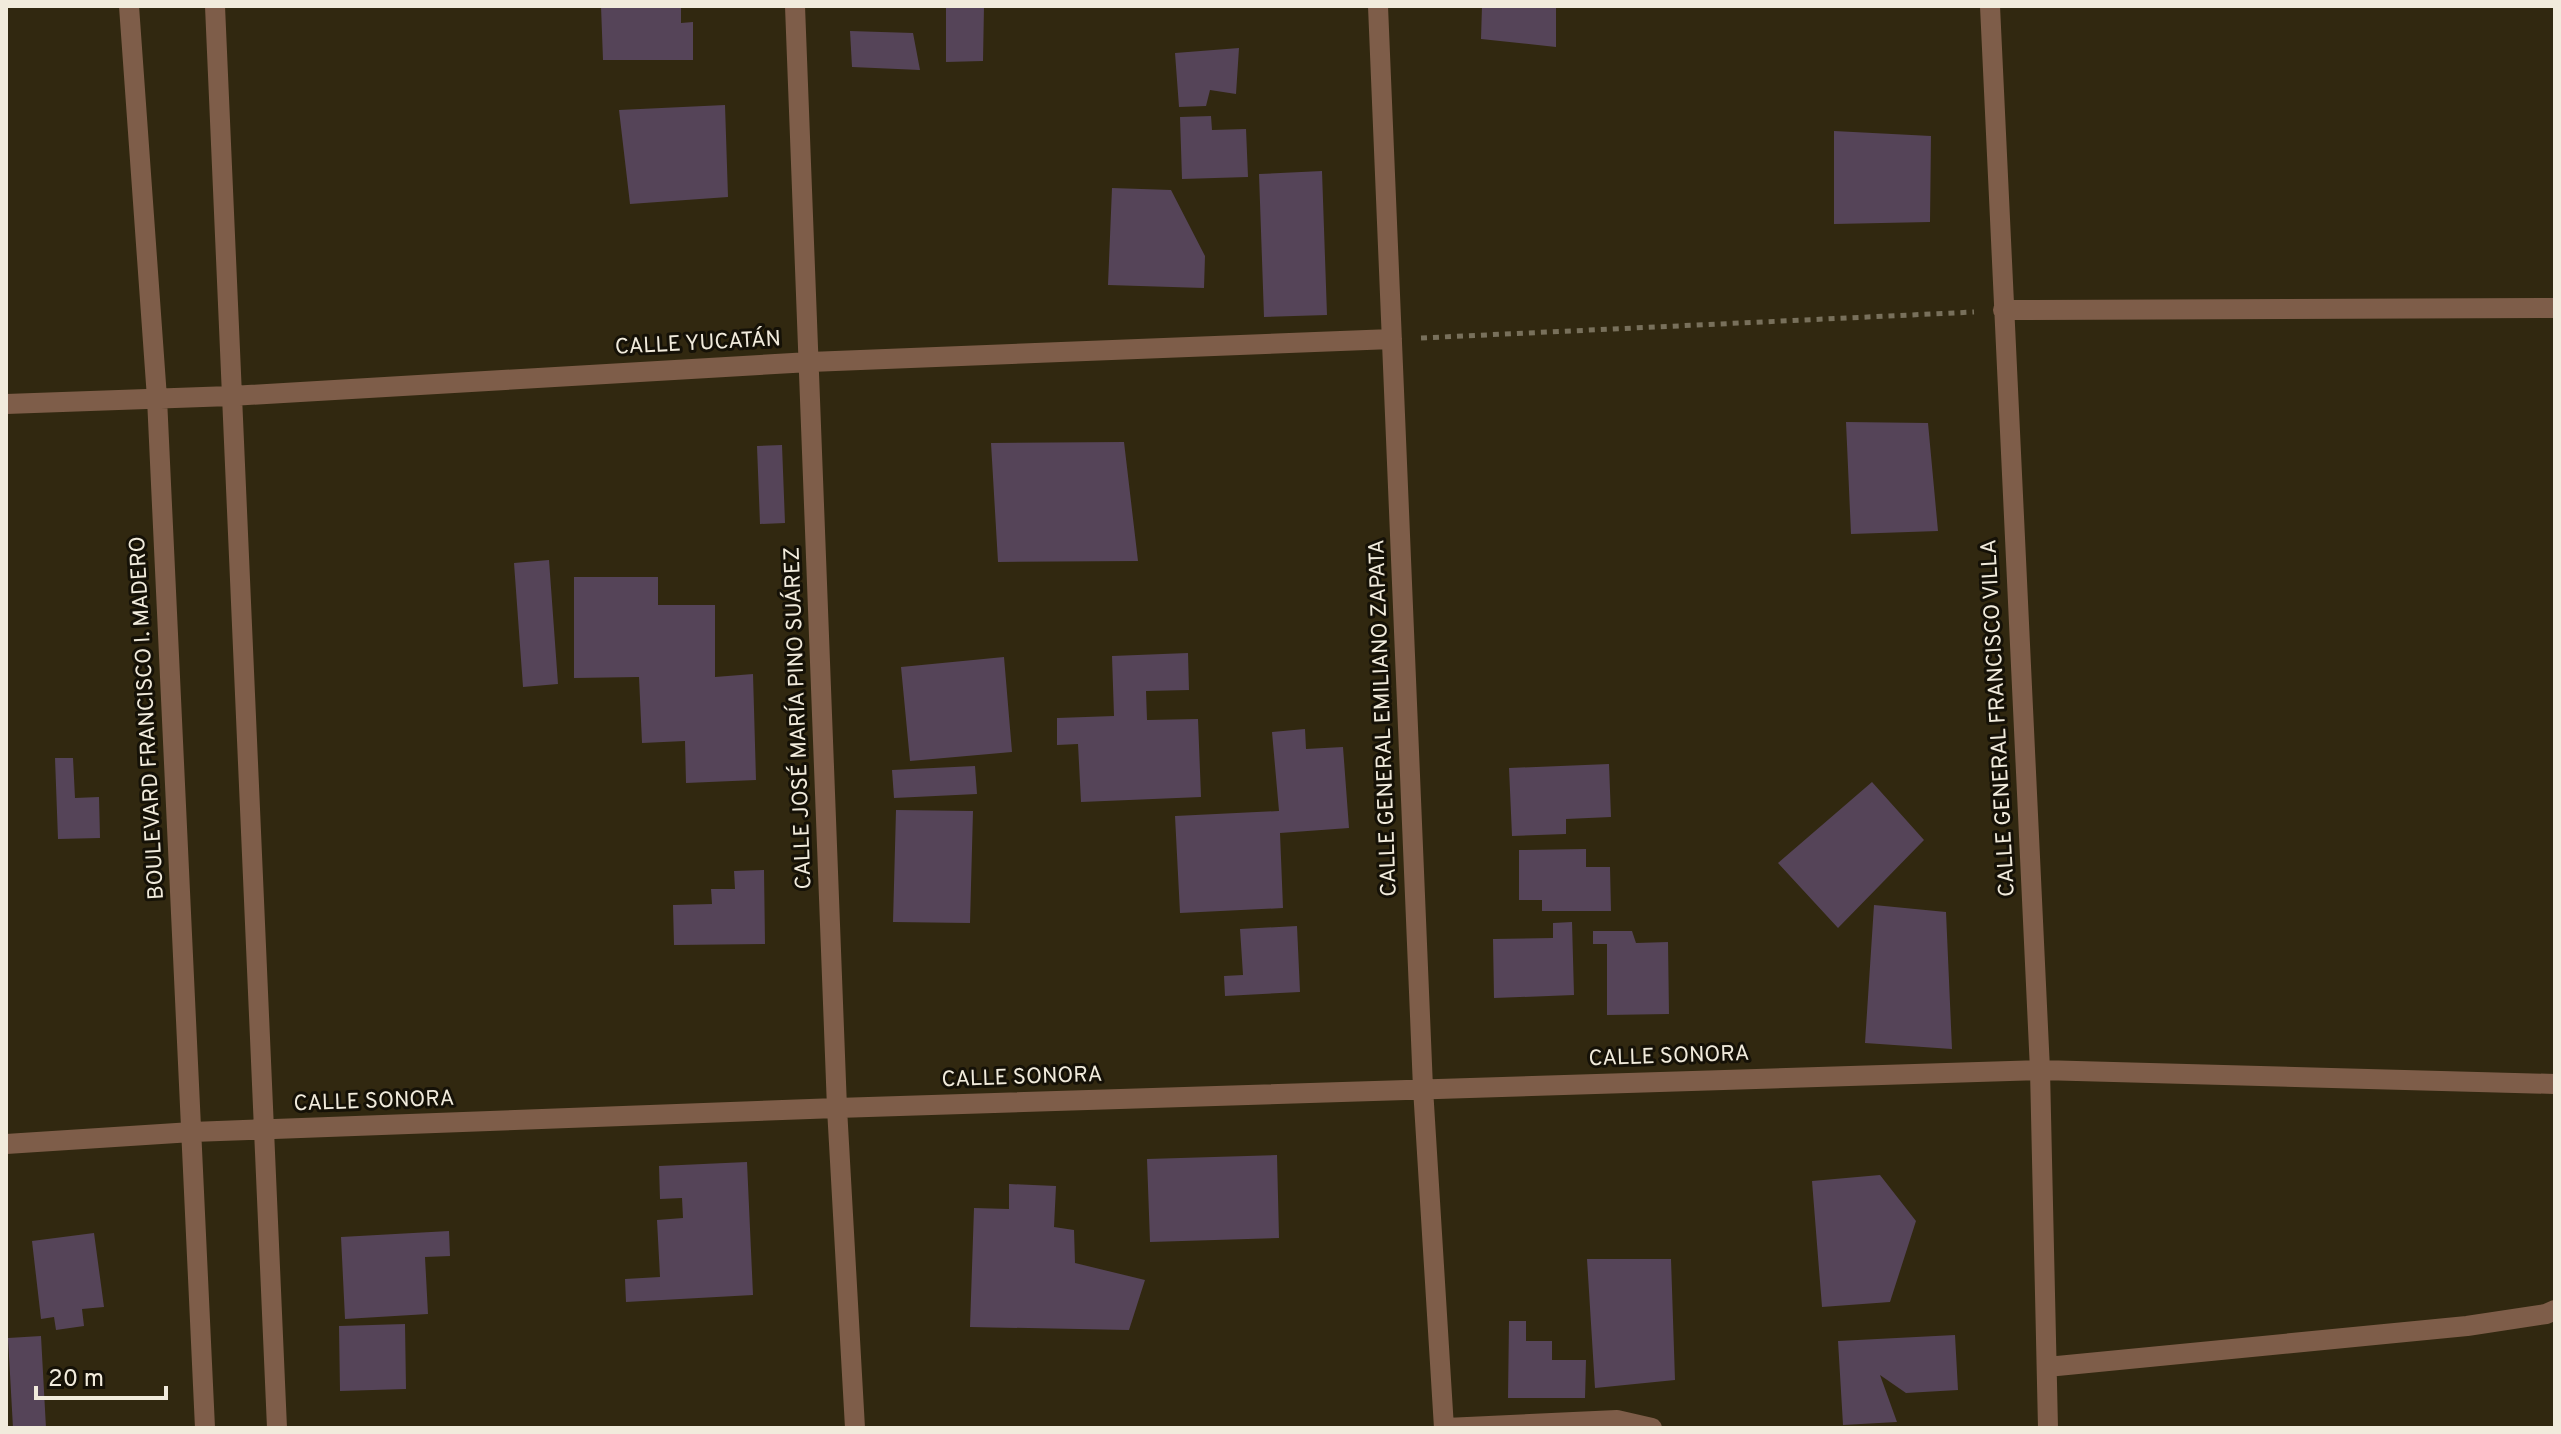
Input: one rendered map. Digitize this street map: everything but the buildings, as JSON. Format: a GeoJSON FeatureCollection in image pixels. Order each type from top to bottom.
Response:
{"type":"FeatureCollection","features":[{"type":"Feature","properties":{"kind":"street","name":"BOULEVARD FRANCISCO I. MADERO"},"geometry":{"type":"LineString","coordinates":[[129,6],[157,398],[205,1428]]}},
{"type":"Feature","properties":{"kind":"street"},"geometry":{"type":"LineString","coordinates":[[215,6],[277,1428]]}},
{"type":"Feature","properties":{"kind":"street","name":"CALLE JOSÉ MARÍA PINO SUÁREZ"},"geometry":{"type":"LineString","coordinates":[[795,6],[837,1108],[855,1428]]}},
{"type":"Feature","properties":{"kind":"street","name":"CALLE GENERAL EMILIANO ZAPATA"},"geometry":{"type":"LineString","coordinates":[[1378,6],[1423,1088],[1445,1428]]}},
{"type":"Feature","properties":{"kind":"street","name":"CALLE GENERAL FRANCISCO VILLA"},"geometry":{"type":"LineString","coordinates":[[1990,6],[2040,1070],[2048,1428]]}},
{"type":"Feature","properties":{"kind":"street"},"geometry":{"type":"LineString","coordinates":[[2003,310],[2555,308]]}},
{"type":"Feature","properties":{"kind":"street","name":"CALLE YUCATÁN"},"geometry":{"type":"LineString","coordinates":[[6,404],[231,396],[810,362],[1392,339]]}},
{"type":"Feature","properties":{"kind":"street","name":"CALLE SONORA"},"geometry":{"type":"LineString","coordinates":[[6,1144],[192,1132],[837,1108],[2040,1070],[2555,1084]]}},
{"type":"Feature","properties":{"kind":"street"},"geometry":{"type":"LineString","coordinates":[[2047,1367],[2467,1326],[2555,1310]]}},
{"type":"Feature","properties":{"kind":"street"},"geometry":{"type":"LineString","coordinates":[[1445,1428],[1617,1420],[1652,1428]]}},
{"type":"Feature","properties":{"kind":"path"},"geometry":{"type":"LineString","coordinates":[[1392,339],[2003,310]]}}]}
